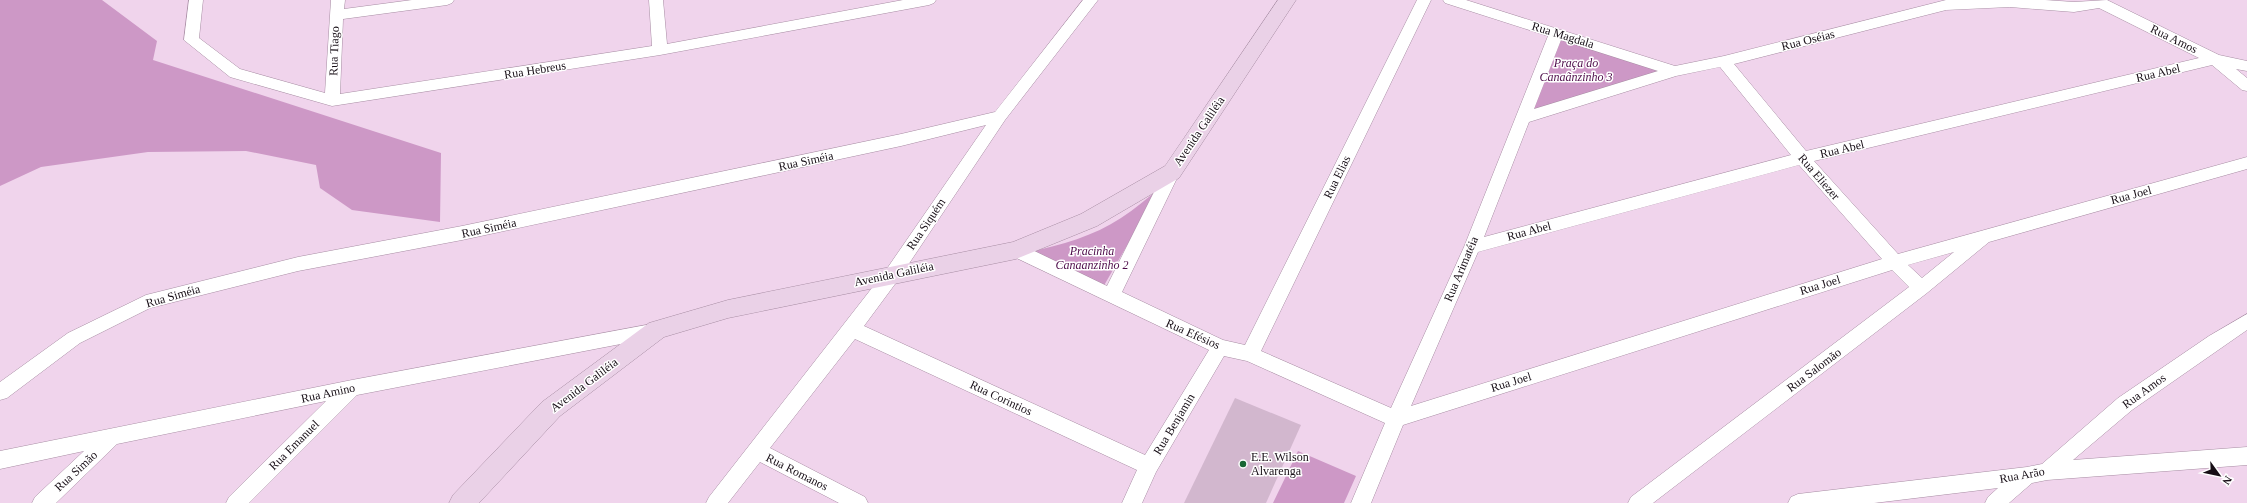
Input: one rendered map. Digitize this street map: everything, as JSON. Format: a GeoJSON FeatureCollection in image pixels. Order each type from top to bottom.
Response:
{"type":"FeatureCollection","features":[{"type":"Feature","properties":{"kind":"main road","name":"Avenida Galiléia"},"geometry":{"type":"LineString","coordinates":[[462,503],[551,410],[657,330],[728,309],[1016,250],[1089,220],[1172,172],[1287,0]]}},
{"type":"Feature","properties":{"kind":"street","name":"Rua Hebreus"},"geometry":{"type":"LineString","coordinates":[[196,0],[192,40],[235,73],[332,101],[660,50],[929,0]]}},
{"type":"Feature","properties":{"kind":"street","name":"Rua Tiago"},"geometry":{"type":"LineString","coordinates":[[332,101],[338,0]]}},
{"type":"Feature","properties":{"kind":"street"},"geometry":{"type":"LineString","coordinates":[[336,15],[447,0]]}},
{"type":"Feature","properties":{"kind":"street"},"geometry":{"type":"LineString","coordinates":[[656,0],[660,50]]}},
{"type":"Feature","properties":{"kind":"street","name":"Rua Siquém"},"geometry":{"type":"LineString","coordinates":[[716,503],[852,329],[892,275],[1000,116],[1091,0]]}},
{"type":"Feature","properties":{"kind":"street","name":"Rua Elias"},"geometry":{"type":"LineString","coordinates":[[1250,354],[1424,0]]}},
{"type":"Feature","properties":{"kind":"street","name":"Rua Magdala"},"geometry":{"type":"LineString","coordinates":[[1450,0],[1675,71]]}},
{"type":"Feature","properties":{"kind":"street","name":"Rua Oséias"},"geometry":{"type":"LineString","coordinates":[[1521,119],[1675,71],[1724,61],[1946,5],[2010,2],[2074,7],[2098,2]]}},
{"type":"Feature","properties":{"kind":"street","name":"Rua Amos"},"geometry":{"type":"LineString","coordinates":[[2098,2],[2215,59],[2247,86]]}},
{"type":"Feature","properties":{"kind":"street","name":"Rua Arimatéia"},"geometry":{"type":"LineString","coordinates":[[1361,503],[1396,418],[1472,246],[1556,33]]}},
{"type":"Feature","properties":{"kind":"street"},"geometry":{"type":"LineString","coordinates":[[2215,59],[2247,66]]}},
{"type":"Feature","properties":{"kind":"street","name":"Rua Abel"},"geometry":{"type":"LineString","coordinates":[[1472,246],[1802,158],[2215,59]]}},
{"type":"Feature","properties":{"kind":"street","name":"Rua Eliezer"},"geometry":{"type":"LineString","coordinates":[[1724,61],[1802,158],[1894,262],[1922,288]]}},
{"type":"Feature","properties":{"kind":"street","name":"Rua Siméia"},"geometry":{"type":"LineString","coordinates":[[0,392],[74,338],[146,302],[298,264],[508,224],[901,140],[1000,116]]}},
{"type":"Feature","properties":{"kind":"street","name":"Rua Joel"},"geometry":{"type":"LineString","coordinates":[[1396,418],[1894,262],[1988,234],[2247,163]]}},
{"type":"Feature","properties":{"kind":"street"},"geometry":{"type":"LineString","coordinates":[[1110,296],[1172,172]]}},
{"type":"Feature","properties":{"kind":"street","name":"Rua Salomão"},"geometry":{"type":"LineString","coordinates":[[1638,503],[1922,288],[1988,234]]}},
{"type":"Feature","properties":{"kind":"street","name":"Rua Efésios"},"geometry":{"type":"LineString","coordinates":[[1016,250],[1220,347],[1250,354],[1396,418]]}},
{"type":"Feature","properties":{"kind":"street","name":"Rua Amos"},"geometry":{"type":"LineString","coordinates":[[2047,471],[2125,404],[2215,341],[2247,321]]}},
{"type":"Feature","properties":{"kind":"street","name":"Rua Corintios"},"geometry":{"type":"LineString","coordinates":[[852,329],[1149,466]]}},
{"type":"Feature","properties":{"kind":"street","name":"Rua Amino"},"geometry":{"type":"LineString","coordinates":[[0,460],[110,439],[352,388],[657,330]]}},
{"type":"Feature","properties":{"kind":"street","name":"Rua Benjamin"},"geometry":{"type":"LineString","coordinates":[[1132,503],[1149,466],[1220,347]]}},
{"type":"Feature","properties":{"kind":"street","name":"Rua Emanuel"},"geometry":{"type":"LineString","coordinates":[[236,503],[352,388]]}},
{"type":"Feature","properties":{"kind":"street","name":"Rua Simão"},"geometry":{"type":"LineString","coordinates":[[42,503],[110,439]]}},
{"type":"Feature","properties":{"kind":"street","name":"Rua Romanos"},"geometry":{"type":"LineString","coordinates":[[757,452],[858,503]]}},
{"type":"Feature","properties":{"kind":"street","name":"Rua Arão"},"geometry":{"type":"LineString","coordinates":[[1798,503],[2027,476],[2047,471],[2247,456]]}},
{"type":"Feature","properties":{"kind":"street"},"geometry":{"type":"LineString","coordinates":[[1995,503],[2027,476]]}},
{"type":"Feature","properties":{"kind":"green space"},"geometry":{"type":"Polygon","coordinates":[[[0,0],[102,0],[157,41],[153,60],[441,153],[440,222],[352,210],[320,188],[316,165],[246,151],[148,152],[41,167],[0,186],[0,0]]]}},
{"type":"Feature","properties":{"kind":"green space","name":"Praça do Canaãnzinho 3"},"geometry":{"type":"Polygon","coordinates":[[[1559,37],[1662,71],[1530,112],[1559,37]]]}},
{"type":"Feature","properties":{"kind":"green space","name":"Pracinha Canaanzinho 2"},"geometry":{"type":"Polygon","coordinates":[[[1160,188],[1102,289],[1029,252],[1065,243],[1100,230],[1126,215],[1160,188]]]}},
{"type":"Feature","properties":{"kind":"green space"},"geometry":{"type":"Polygon","coordinates":[[[1298,451],[1356,476],[1344,503],[1273,503],[1298,451]]]}},
{"type":"Feature","properties":{"kind":"building","name":"E.E. Wilson Alvarenga"},"geometry":{"type":"Polygon","coordinates":[[[1235,398],[1301,425],[1266,503],[1184,503],[1235,398]]]}},
{"type":"Feature","properties":{"kind":"place","name":"E.E. Wilson Alvarenga"},"geometry":{"type":"Point","coordinates":[1243,464]}}]}
